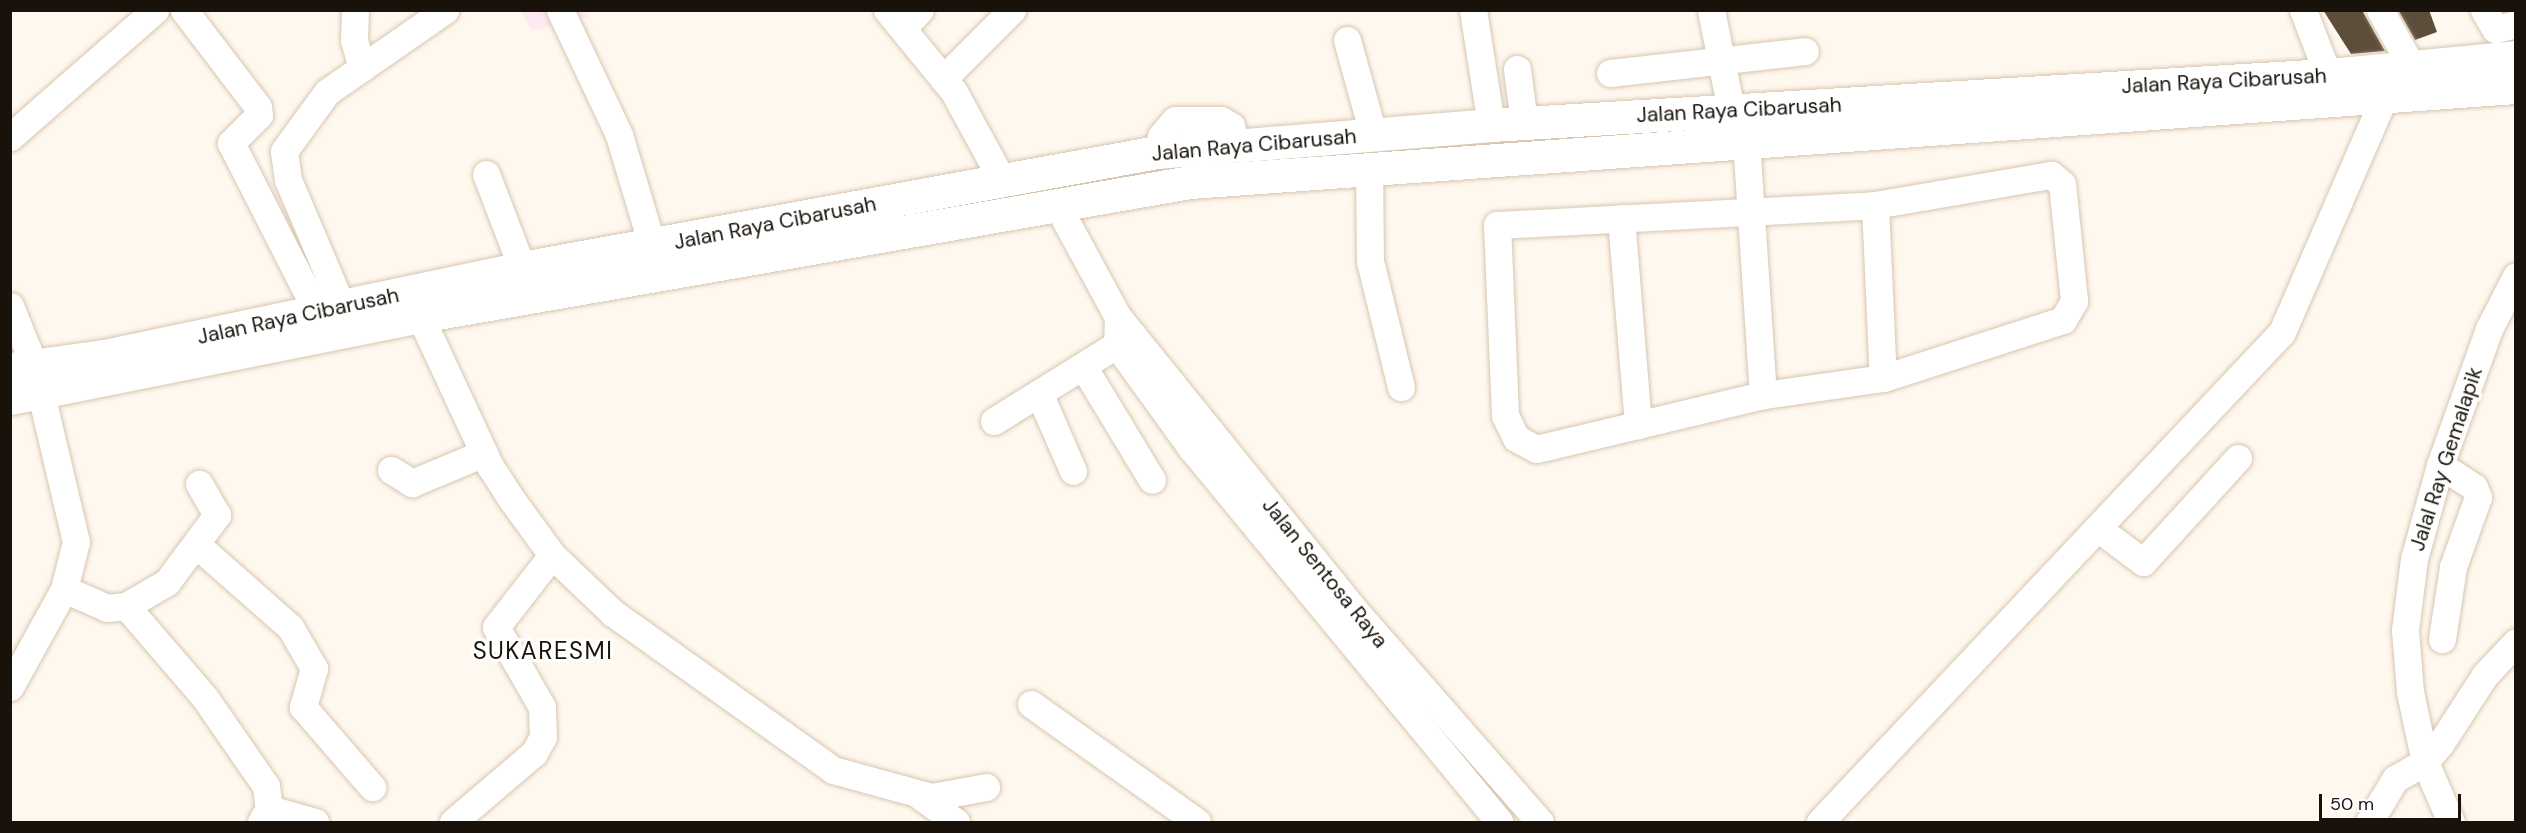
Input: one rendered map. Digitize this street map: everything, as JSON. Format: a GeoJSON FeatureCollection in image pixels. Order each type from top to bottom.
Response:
{"type":"FeatureCollection","features":[{"type":"Feature","properties":{"kind":"main road","name":"Jalan Raya Cibarusah"},"geometry":{"type":"LineString","coordinates":[[24,382],[330,309],[522,268],[1157,152],[1491,125],[2328,75],[2516,57]]}},
{"type":"Feature","properties":{"kind":"main road","name":"Jalan Raya Cibarusah"},"geometry":{"type":"LineString","coordinates":[[24,382],[420,316],[1056,203],[1190,182],[1369,166],[1746,140],[2383,100],[2516,87]]}},
{"type":"Feature","properties":{"kind":"street"},"geometry":{"type":"LineString","coordinates":[[10,137],[155,10]]}},
{"type":"Feature","properties":{"kind":"street"},"geometry":{"type":"LineString","coordinates":[[184,10],[258,107],[259,115],[231,143],[330,309]]}},
{"type":"Feature","properties":{"kind":"street"},"geometry":{"type":"LineString","coordinates":[[355,10],[354,40],[362,68]]}},
{"type":"Feature","properties":{"kind":"street"},"geometry":{"type":"LineString","coordinates":[[330,309],[288,180],[284,151],[327,92],[445,10]]}},
{"type":"Feature","properties":{"kind":"street"},"geometry":{"type":"LineString","coordinates":[[560,10],[619,135],[652,245]]}},
{"type":"Feature","properties":{"kind":"street"},"geometry":{"type":"LineString","coordinates":[[943,79],[1012,10]]}},
{"type":"Feature","properties":{"kind":"street"},"geometry":{"type":"LineString","coordinates":[[1473,10],[1491,125]]}},
{"type":"Feature","properties":{"kind":"street"},"geometry":{"type":"LineString","coordinates":[[1711,10],[1731,110]]}},
{"type":"Feature","properties":{"kind":"street"},"geometry":{"type":"LineString","coordinates":[[2302,10],[2328,75]]}},
{"type":"Feature","properties":{"kind":"street"},"geometry":{"type":"LineString","coordinates":[[2380,10],[2412,67]]}},
{"type":"Feature","properties":{"kind":"street"},"geometry":{"type":"LineString","coordinates":[[2484,10],[2494,29],[2516,24]]}},
{"type":"Feature","properties":{"kind":"street"},"geometry":{"type":"LineString","coordinates":[[903,16],[1002,180]]}},
{"type":"Feature","properties":{"kind":"street"},"geometry":{"type":"LineString","coordinates":[[1347,40],[1372,134]]}},
{"type":"Feature","properties":{"kind":"street"},"geometry":{"type":"LineString","coordinates":[[1610,73],[1805,51]]}},
{"type":"Feature","properties":{"kind":"street"},"geometry":{"type":"LineString","coordinates":[[1517,69],[1524,123]]}},
{"type":"Feature","properties":{"kind":"street"},"geometry":{"type":"LineString","coordinates":[[1820,822],[2099,529],[2282,332],[2383,100]]}},
{"type":"Feature","properties":{"kind":"street"},"geometry":{"type":"LineString","coordinates":[[1746,140],[1753,211],[1763,395]]}},
{"type":"Feature","properties":{"kind":"street"},"geometry":{"type":"LineString","coordinates":[[1369,166],[1370,261],[1401,387]]}},
{"type":"Feature","properties":{"kind":"street"},"geometry":{"type":"LineString","coordinates":[[486,174],[522,268]]}},
{"type":"Feature","properties":{"kind":"street"},"geometry":{"type":"LineString","coordinates":[[2058,178],[2074,301],[2063,320],[1883,378],[1763,395],[1536,449],[1516,438],[1505,415],[1497,225],[1753,211],[1875,205],[1980,183],[2058,178]]}},
{"type":"Feature","properties":{"kind":"street","name":"Jalan Sentosa Raya"},"geometry":{"type":"LineString","coordinates":[[1056,203],[1124,332],[1192,448],[1498,822]]}},
{"type":"Feature","properties":{"kind":"street"},"geometry":{"type":"LineString","coordinates":[[1875,205],[1883,378]]}},
{"type":"Feature","properties":{"kind":"street"},"geometry":{"type":"LineString","coordinates":[[1621,218],[1638,425]]}},
{"type":"Feature","properties":{"kind":"street","name":"Jalal Ray Gemalapik"},"geometry":{"type":"LineString","coordinates":[[2451,822],[2425,762],[2410,692],[2405,630],[2414,559],[2440,465],[2489,329],[2516,276]]}},
{"type":"Feature","properties":{"kind":"street"},"geometry":{"type":"LineString","coordinates":[[10,306],[24,382],[76,542],[64,589],[10,687]]}},
{"type":"Feature","properties":{"kind":"street"},"geometry":{"type":"LineString","coordinates":[[420,316],[484,453],[552,555],[613,613],[833,770],[919,795],[955,797],[986,787]]}},
{"type":"Feature","properties":{"kind":"street"},"geometry":{"type":"LineString","coordinates":[[994,421],[1083,366],[1124,332]]}},
{"type":"Feature","properties":{"kind":"street","name":"Jalan Sentosa Raya"},"geometry":{"type":"LineString","coordinates":[[1124,332],[1349,603],[1517,801],[1539,822]]}},
{"type":"Feature","properties":{"kind":"street"},"geometry":{"type":"LineString","coordinates":[[1083,366],[1152,480]]}},
{"type":"Feature","properties":{"kind":"street"},"geometry":{"type":"LineString","coordinates":[[1039,393],[1073,471]]}},
{"type":"Feature","properties":{"kind":"street"},"geometry":{"type":"LineString","coordinates":[[391,470],[412,483],[484,453]]}},
{"type":"Feature","properties":{"kind":"street"},"geometry":{"type":"LineString","coordinates":[[2099,529],[2143,562],[2238,458]]}},
{"type":"Feature","properties":{"kind":"street"},"geometry":{"type":"LineString","coordinates":[[2440,465],[2474,487],[2478,497],[2453,567],[2442,639]]}},
{"type":"Feature","properties":{"kind":"street"},"geometry":{"type":"LineString","coordinates":[[64,589],[106,608],[126,606],[167,582],[198,546],[217,515],[199,484]]}},
{"type":"Feature","properties":{"kind":"street"},"geometry":{"type":"LineString","coordinates":[[198,546],[290,627],[314,668],[303,707],[372,787]]}},
{"type":"Feature","properties":{"kind":"street"},"geometry":{"type":"LineString","coordinates":[[453,822],[534,753],[543,737],[542,707],[496,627],[552,555]]}},
{"type":"Feature","properties":{"kind":"street"},"geometry":{"type":"LineString","coordinates":[[126,606],[205,698],[266,786],[265,816],[315,822]]}},
{"type":"Feature","properties":{"kind":"street"},"geometry":{"type":"LineString","coordinates":[[2369,822],[2395,779],[2425,762],[2516,642]]}},
{"type":"Feature","properties":{"kind":"street"},"geometry":{"type":"LineString","coordinates":[[1031,704],[1197,822]]}},
{"type":"Feature","properties":{"kind":"street"},"geometry":{"type":"LineString","coordinates":[[919,795],[956,822]]}},
{"type":"Feature","properties":{"kind":"street"},"geometry":{"type":"LineString","coordinates":[[1498,822],[1517,801]]}},
{"type":"Feature","properties":{"kind":"shaded area"},"geometry":{"type":"Polygon","coordinates":[[[521,11],[587,11],[590,17],[532,31],[521,11]]]}},
{"type":"Feature","properties":{"kind":"building"},"geometry":{"type":"Polygon","coordinates":[[[2323,10],[2362,10],[2385,51],[2351,54],[2323,10]]]}},
{"type":"Feature","properties":{"kind":"building"},"geometry":{"type":"Polygon","coordinates":[[[2398,10],[2429,10],[2437,32],[2415,40],[2398,10]]]}},
{"type":"Feature","properties":{"kind":"district","name":"SUKARESMI"},"geometry":{"type":"Point","coordinates":[543,651]}}]}
